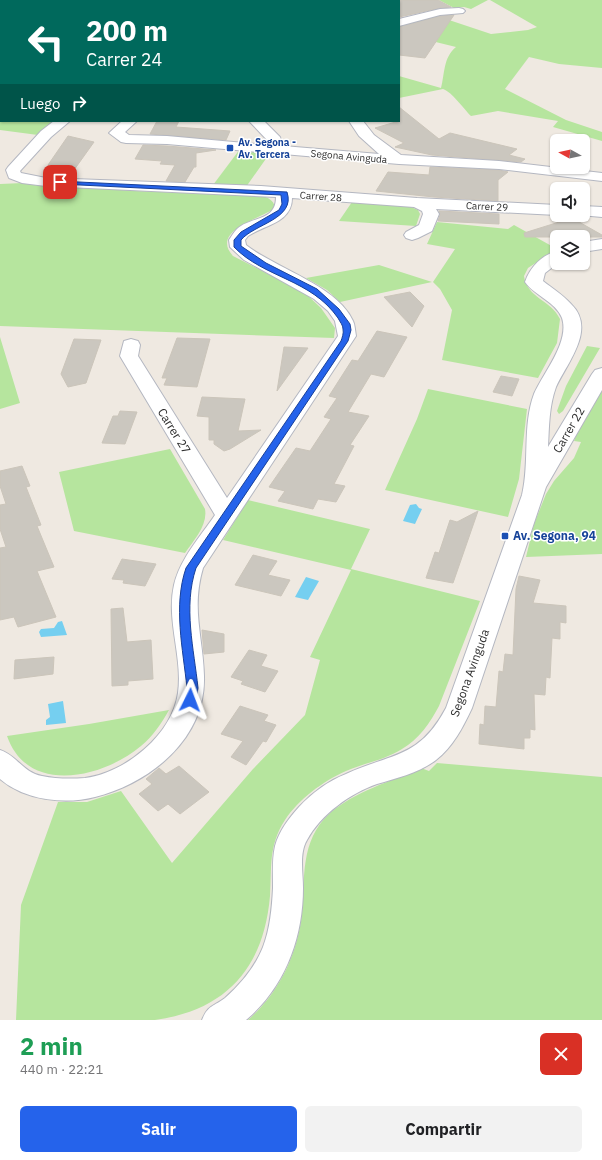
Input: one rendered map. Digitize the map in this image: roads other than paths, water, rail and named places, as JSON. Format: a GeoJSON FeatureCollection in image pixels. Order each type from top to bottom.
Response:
{"type":"FeatureCollection","features":[{"type":"Feature","properties":{"kind":"street"},"geometry":{"type":"LineString","coordinates":[[400,23],[440,12],[459,11]]}},
{"type":"Feature","properties":{"kind":"street","name":"Carrer 28"},"geometry":{"type":"LineString","coordinates":[[62,122],[46,134],[12,170],[14,175],[22,179],[46,182],[284,193],[417,203]]}},
{"type":"Feature","properties":{"kind":"street","name":"Segona Avinguda"},"geometry":{"type":"LineString","coordinates":[[129,122],[116,133],[126,139],[167,140],[399,160],[513,167],[602,177]]}},
{"type":"Feature","properties":{"kind":"street"},"geometry":{"type":"LineString","coordinates":[[257,122],[275,140],[276,149]]}},
{"type":"Feature","properties":{"kind":"street"},"geometry":{"type":"LineString","coordinates":[[357,122],[365,133],[384,151],[399,160]]}},
{"type":"Feature","properties":{"kind":"street"},"geometry":{"type":"LineString","coordinates":[[0,760],[13,776],[26,782],[50,788],[74,791],[101,786],[140,766],[164,745],[186,712],[192,688],[184,600],[188,576],[196,559],[347,336],[346,324],[342,318],[314,290],[264,264],[238,247],[237,240],[243,233],[282,211],[285,204],[284,193]]}},
{"type":"Feature","properties":{"kind":"street"},"geometry":{"type":"LineString","coordinates":[[412,235],[426,228],[431,214],[428,208],[417,203]]}},
{"type":"Feature","properties":{"kind":"street","name":"Carrer 29"},"geometry":{"type":"LineString","coordinates":[[417,203],[550,210]]}},
{"type":"Feature","properties":{"kind":"street"},"geometry":{"type":"LineString","coordinates":[[590,211],[602,212]]}},
{"type":"Feature","properties":{"kind":"street"},"geometry":{"type":"LineString","coordinates":[[590,246],[602,244]]}},
{"type":"Feature","properties":{"kind":"street","name":"Segona Avinguda"},"geometry":{"type":"LineString","coordinates":[[218,1020],[231,1013],[256,990],[269,971],[280,948],[288,905],[288,850],[294,834],[306,818],[320,805],[348,785],[399,766],[431,749],[452,722],[459,708],[535,487],[543,396],[568,348],[572,329],[572,321],[566,308],[534,282],[537,271],[550,261]]}},
{"type":"Feature","properties":{"kind":"street","name":"Carrer 27"},"geometry":{"type":"LineString","coordinates":[[131,345],[129,356],[226,515]]}},
{"type":"Feature","properties":{"kind":"street","name":"Carrer 22"},"geometry":{"type":"LineString","coordinates":[[535,487],[602,374]]}},
{"type":"Feature","properties":{"kind":"water"},"geometry":{"type":"Polygon","coordinates":[[[416,504],[422,509],[415,524],[403,521],[410,505],[416,504]]]}},
{"type":"Feature","properties":{"kind":"water"},"geometry":{"type":"Polygon","coordinates":[[[306,577],[319,581],[308,600],[295,597],[306,577]]]}},
{"type":"Feature","properties":{"kind":"water"},"geometry":{"type":"Polygon","coordinates":[[[62,621],[67,635],[41,637],[39,632],[41,629],[54,628],[58,622],[62,621]]]}},
{"type":"Feature","properties":{"kind":"water"},"geometry":{"type":"Polygon","coordinates":[[[63,701],[66,723],[46,725],[46,720],[50,717],[48,704],[63,701]]]}},
{"type":"Feature","properties":{"kind":"place","name":"Av. Segona - Av. Tercera"},"geometry":{"type":"Point","coordinates":[230,148]}},
{"type":"Feature","properties":{"kind":"place","name":"Av. Segona, 94"},"geometry":{"type":"Point","coordinates":[505,536]}}]}
